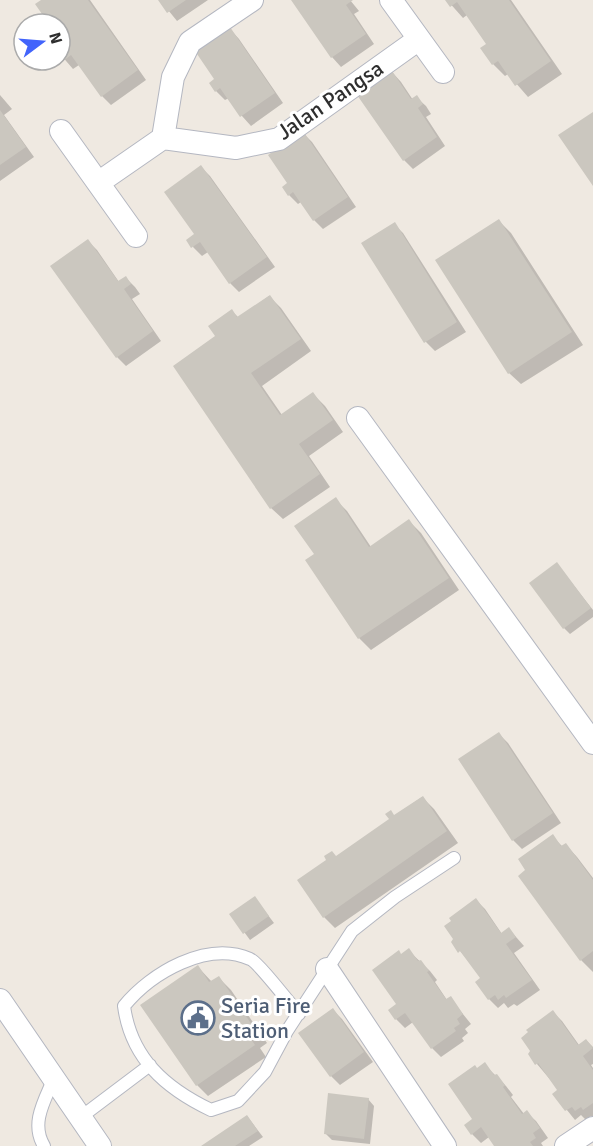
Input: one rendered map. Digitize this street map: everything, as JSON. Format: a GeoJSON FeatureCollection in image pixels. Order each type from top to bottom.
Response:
{"type":"FeatureCollection","features":[{"type":"Feature","properties":{"kind":"street"},"geometry":{"type":"LineString","coordinates":[[98,183],[163,138],[173,77],[190,42],[252,0]]}},
{"type":"Feature","properties":{"kind":"street"},"geometry":{"type":"LineString","coordinates":[[391,0],[443,72]]}},
{"type":"Feature","properties":{"kind":"street","name":"Jalan Pangsa"},"geometry":{"type":"LineString","coordinates":[[163,138],[236,148],[279,139],[419,39]]}},
{"type":"Feature","properties":{"kind":"street"},"geometry":{"type":"LineString","coordinates":[[61,131],[136,236]]}},
{"type":"Feature","properties":{"kind":"street"},"geometry":{"type":"LineString","coordinates":[[358,418],[593,743]]}},
{"type":"Feature","properties":{"kind":"street"},"geometry":{"type":"LineString","coordinates":[[327,969],[445,1146]]}},
{"type":"Feature","properties":{"kind":"street"},"geometry":{"type":"LineString","coordinates":[[0,1000],[100,1146]]}},
{"type":"Feature","properties":{"kind":"street"},"geometry":{"type":"LineString","coordinates":[[568,1146],[593,1128]]}},
{"type":"Feature","properties":{"kind":"lane"},"geometry":{"type":"LineString","coordinates":[[299,1014],[252,959],[226,953],[204,954],[174,967],[138,990],[124,1006],[127,1028],[161,1080],[189,1100],[211,1110],[238,1101],[265,1072],[287,1031],[299,1014],[352,932],[395,897],[454,858]]}},
{"type":"Feature","properties":{"kind":"lane"},"geometry":{"type":"LineString","coordinates":[[81,1118],[150,1065]]}},
{"type":"Feature","properties":{"kind":"lane"},"geometry":{"type":"LineString","coordinates":[[44,1146],[38,1129],[38,1116],[54,1078]]}},
{"type":"Feature","properties":{"kind":"building"},"geometry":{"type":"Polygon","coordinates":[[[41,0],[88,0],[138,70],[101,97],[72,56],[72,12],[41,12],[35,4],[41,0]]]}},
{"type":"Feature","properties":{"kind":"building"},"geometry":{"type":"Polygon","coordinates":[[[158,0],[186,0],[167,13],[158,0]]]}},
{"type":"Feature","properties":{"kind":"building"},"geometry":{"type":"Polygon","coordinates":[[[291,0],[353,0],[346,5],[366,34],[331,58],[291,0]]]}},
{"type":"Feature","properties":{"kind":"building"},"geometry":{"type":"Polygon","coordinates":[[[445,0],[509,0],[551,61],[515,86],[498,61],[492,65],[480,48],[486,44],[457,2],[450,7],[445,0]]]}},
{"type":"Feature","properties":{"kind":"building"},"geometry":{"type":"Polygon","coordinates":[[[230,27],[275,93],[240,117],[220,88],[215,92],[209,83],[214,79],[195,51],[230,27]]]}},
{"type":"Feature","properties":{"kind":"building"},"geometry":{"type":"Polygon","coordinates":[[[392,71],[411,99],[417,95],[423,104],[418,108],[437,137],[403,161],[357,95],[392,71]]]}},
{"type":"Feature","properties":{"kind":"building"},"geometry":{"type":"Polygon","coordinates":[[[0,110],[26,147],[0,165],[0,110]]]}},
{"type":"Feature","properties":{"kind":"building"},"geometry":{"type":"Polygon","coordinates":[[[593,112],[593,186],[558,135],[593,112]]]}},
{"type":"Feature","properties":{"kind":"building"},"geometry":{"type":"Polygon","coordinates":[[[303,131],[348,197],[313,221],[293,192],[288,196],[282,187],[287,183],[268,155],[303,131]]]}},
{"type":"Feature","properties":{"kind":"building"},"geometry":{"type":"Polygon","coordinates":[[[201,165],[267,257],[229,284],[200,242],[191,248],[186,240],[194,234],[164,192],[201,165]]]}},
{"type":"Feature","properties":{"kind":"building"},"geometry":{"type":"Polygon","coordinates":[[[499,219],[572,332],[508,374],[435,260],[499,219]]]}},
{"type":"Feature","properties":{"kind":"building"},"geometry":{"type":"Polygon","coordinates":[[[395,222],[457,322],[424,343],[361,243],[395,222]]]}},
{"type":"Feature","properties":{"kind":"building"},"geometry":{"type":"Polygon","coordinates":[[[88,239],[118,281],[126,276],[131,284],[124,289],[153,331],[116,358],[50,266],[88,239]]]}},
{"type":"Feature","properties":{"kind":"building"},"geometry":{"type":"Polygon","coordinates":[[[270,295],[301,339],[251,373],[280,415],[313,392],[333,420],[299,444],[320,474],[270,509],[173,366],[215,336],[208,326],[232,309],[237,317],[270,295]]]}},
{"type":"Feature","properties":{"kind":"building"},"geometry":{"type":"Polygon","coordinates":[[[336,497],[369,547],[409,519],[449,578],[358,639],[305,560],[314,554],[294,526],[336,497]]]}},
{"type":"Feature","properties":{"kind":"building"},"geometry":{"type":"Polygon","coordinates":[[[557,562],[591,608],[563,629],[529,583],[557,562]]]}},
{"type":"Feature","properties":{"kind":"building"},"geometry":{"type":"Polygon","coordinates":[[[499,732],[553,813],[512,841],[458,759],[499,732]]]}},
{"type":"Feature","properties":{"kind":"building"},"geometry":{"type":"Polygon","coordinates":[[[423,796],[447,831],[323,918],[297,880],[326,860],[324,856],[332,851],[336,856],[389,819],[385,814],[391,810],[394,815],[423,796]]]}},
{"type":"Feature","properties":{"kind":"building"},"geometry":{"type":"Polygon","coordinates":[[[553,834],[561,846],[566,843],[593,880],[593,951],[580,961],[518,876],[525,870],[518,859],[553,834]]]}},
{"type":"Feature","properties":{"kind":"building"},"geometry":{"type":"Polygon","coordinates":[[[255,896],[269,916],[243,934],[229,914],[255,896]]]}},
{"type":"Feature","properties":{"kind":"building"},"geometry":{"type":"Polygon","coordinates":[[[476,898],[501,933],[509,927],[516,937],[506,944],[532,980],[506,998],[504,995],[498,1000],[495,995],[488,1000],[475,982],[480,978],[460,951],[458,953],[451,942],[453,939],[444,926],[451,921],[449,918],[476,898]]]}},
{"type":"Feature","properties":{"kind":"building"},"geometry":{"type":"Polygon","coordinates":[[[409,948],[429,971],[427,972],[446,999],[451,996],[463,1014],[457,1019],[460,1024],[454,1028],[456,1031],[431,1049],[405,1013],[395,1020],[388,1010],[396,1004],[372,970],[399,950],[401,954],[409,948]]]}},
{"type":"Feature","properties":{"kind":"building","name":"Seria Fire Station"},"geometry":{"type":"Polygon","coordinates":[[[198,965],[209,982],[219,976],[256,1031],[249,1036],[255,1045],[196,1086],[140,1005],[198,965]]]}},
{"type":"Feature","properties":{"kind":"building"},"geometry":{"type":"Polygon","coordinates":[[[333,1008],[364,1052],[330,1077],[298,1033],[333,1008]]]}},
{"type":"Feature","properties":{"kind":"building"},"geometry":{"type":"Polygon","coordinates":[[[553,1010],[578,1045],[586,1039],[593,1048],[583,1056],[593,1070],[593,1103],[583,1110],[581,1107],[575,1111],[572,1107],[565,1111],[552,1094],[557,1090],[538,1063],[535,1065],[528,1054],[530,1051],[521,1038],[528,1032],[526,1030],[553,1010]]]}},
{"type":"Feature","properties":{"kind":"building"},"geometry":{"type":"Polygon","coordinates":[[[485,1062],[505,1085],[503,1087],[522,1114],[527,1110],[540,1128],[533,1133],[536,1138],[530,1142],[533,1146],[494,1146],[481,1127],[471,1135],[464,1125],[472,1119],[448,1084],[475,1065],[477,1068],[485,1062]]]}},
{"type":"Feature","properties":{"kind":"building"},"geometry":{"type":"Polygon","coordinates":[[[328,1093],[369,1098],[364,1139],[324,1134],[328,1093]]]}},
{"type":"Feature","properties":{"kind":"building"},"geometry":{"type":"Polygon","coordinates":[[[247,1115],[258,1131],[235,1146],[201,1146],[247,1115]]]}},
{"type":"Feature","properties":{"kind":"place","name":"Seria Fire Station"},"geometry":{"type":"Point","coordinates":[198,1018]}}]}
